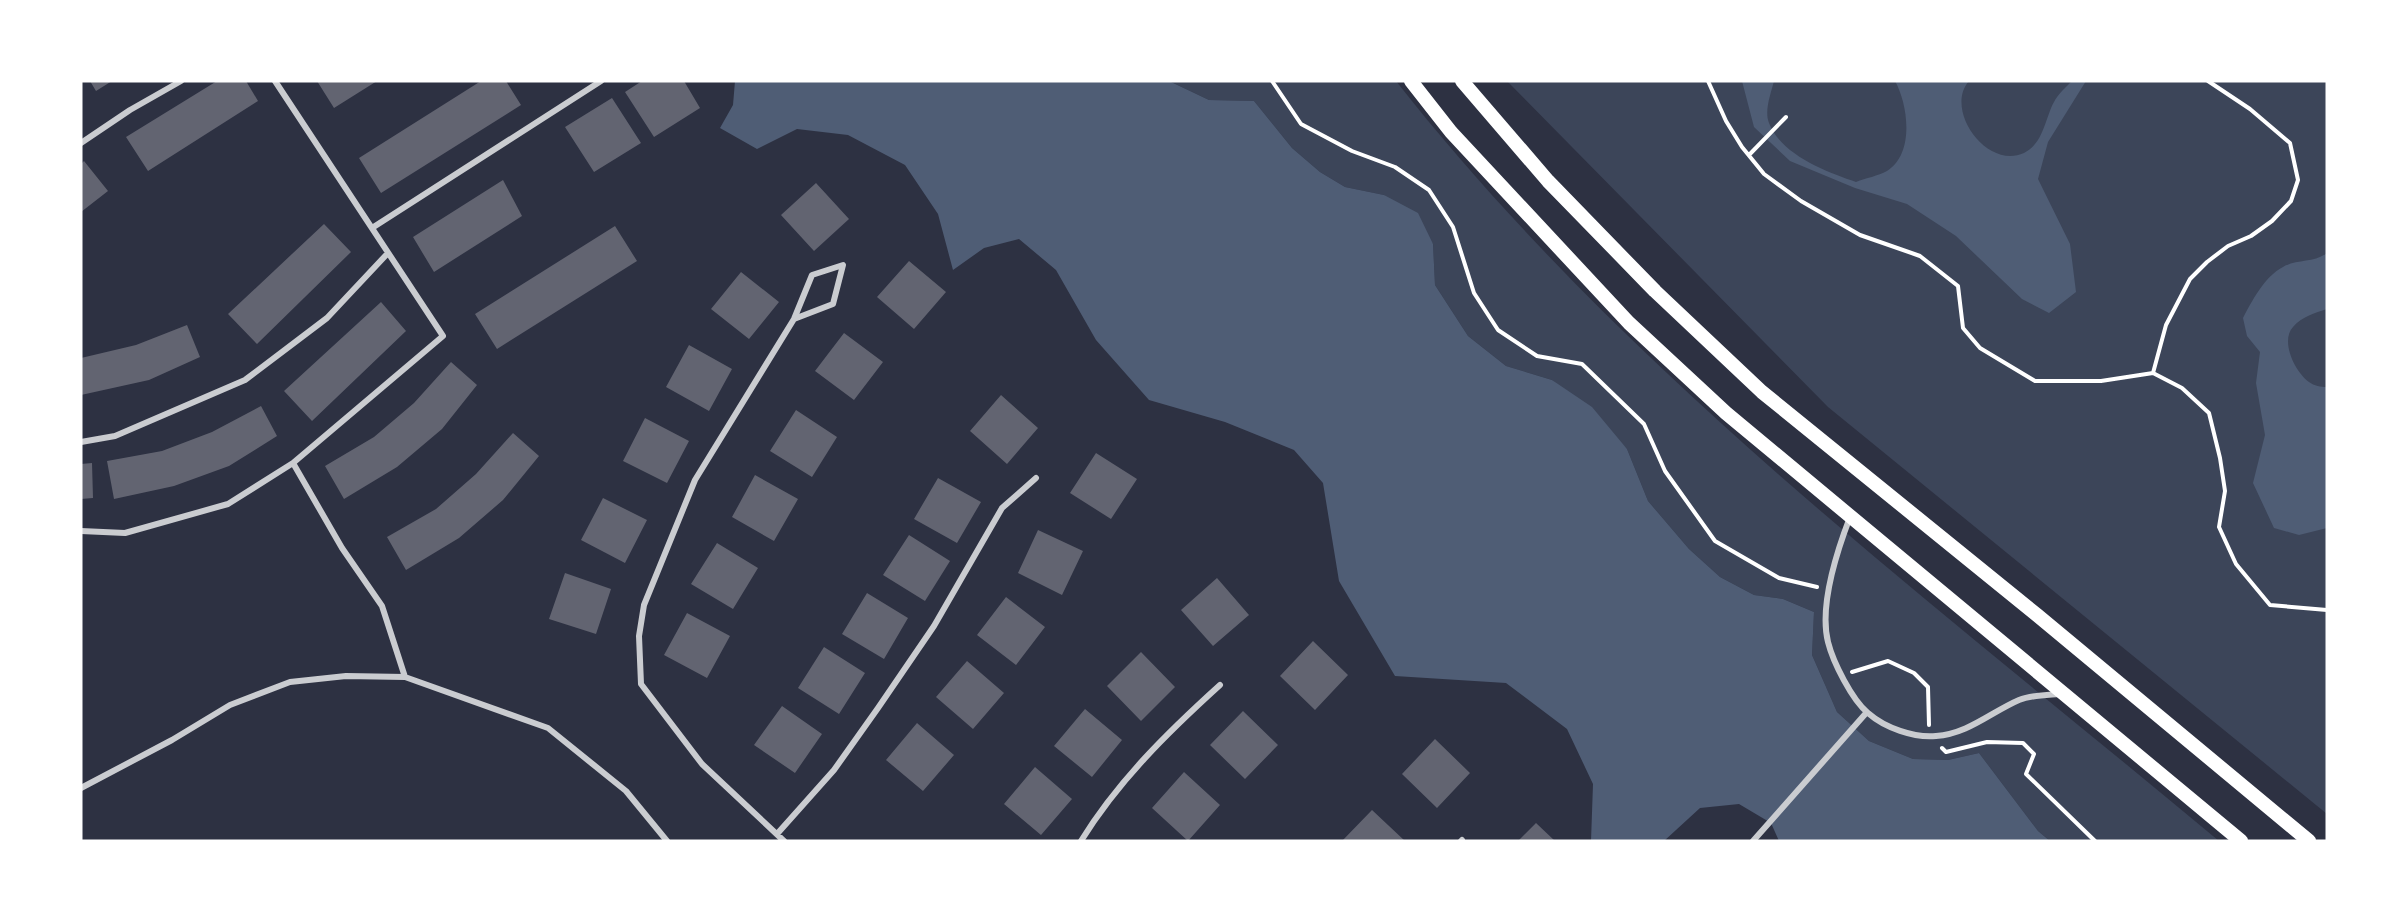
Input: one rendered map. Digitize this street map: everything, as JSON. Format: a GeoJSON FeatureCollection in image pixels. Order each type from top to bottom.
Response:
{"type":"FeatureCollection","features":[{"type":"Feature","properties":{"kind":"highway"},"geometry":{"type":"LineString","coordinates":[[1411,81],[1451,132],[1629,323],[1726,413],[2241,841]]}},
{"type":"Feature","properties":{"kind":"highway"},"geometry":{"type":"LineString","coordinates":[[1462,81],[1548,181],[1646,283],[1762,392],[2037,615],[2308,841]]}},
{"type":"Feature","properties":{"kind":"street"},"geometry":{"type":"LineString","coordinates":[[81,142],[130,110],[181,81]]}},
{"type":"Feature","properties":{"kind":"street"},"geometry":{"type":"LineString","coordinates":[[81,531],[125,533],[228,504],[293,463],[443,336],[275,81]]}},
{"type":"Feature","properties":{"kind":"street"},"geometry":{"type":"LineString","coordinates":[[372,228],[601,81]]}},
{"type":"Feature","properties":{"kind":"street"},"geometry":{"type":"LineString","coordinates":[[81,442],[115,436],[245,380],[327,318],[388,253]]}},
{"type":"Feature","properties":{"kind":"street"},"geometry":{"type":"LineString","coordinates":[[784,841],[702,764],[641,684],[639,636],[644,605],[695,480],[779,340],[795,319],[812,275],[843,265],[832,304],[795,319]]}},
{"type":"Feature","properties":{"kind":"street"},"geometry":{"type":"LineString","coordinates":[[293,463],[342,548],[382,606],[405,677]]}},
{"type":"Feature","properties":{"kind":"street"},"geometry":{"type":"LineString","coordinates":[[777,834],[834,770],[878,708],[934,626],[1002,508],[1036,478]]}},
{"type":"Feature","properties":{"kind":"street"},"geometry":{"type":"LineString","coordinates":[[1850,517],[1836,559],[1830,591],[1828,641],[1840,672],[1867,712],[1884,723],[1917,736],[1938,736],[1966,729],[2019,700],[2063,693]]}},
{"type":"Feature","properties":{"kind":"street"},"geometry":{"type":"LineString","coordinates":[[81,788],[172,740],[230,705],[290,682],[346,676],[405,677],[548,728],[626,791],[667,841]]}},
{"type":"Feature","properties":{"kind":"street"},"geometry":{"type":"LineString","coordinates":[[1081,841],[1138,763],[1220,685]]}},
{"type":"Feature","properties":{"kind":"street"},"geometry":{"type":"LineString","coordinates":[[1753,841],[1867,712]]}},
{"type":"Feature","properties":{"kind":"path"},"geometry":{"type":"LineString","coordinates":[[1272,81],[1301,124],[1352,151],[1395,167],[1429,190],[1453,227],[1474,294],[1498,330],[1537,356],[1582,364],[1621,401],[1644,424],[1665,471],[1715,540],[1779,578],[1830,591]]}},
{"type":"Feature","properties":{"kind":"path"},"geometry":{"type":"LineString","coordinates":[[1708,81],[1726,121],[1764,174],[1801,201],[1860,235],[1920,256],[1958,286],[1963,328],[1980,348],[2035,381],[2101,381],[2153,373],[2182,388],[2209,413],[2220,458],[2224,491],[2219,527],[2236,564],[2270,605],[2327,610]]}},
{"type":"Feature","properties":{"kind":"path"},"geometry":{"type":"LineString","coordinates":[[2153,373],[2166,325],[2190,279],[2228,246],[2251,236],[2272,221],[2291,201],[2298,180],[2290,143],[2250,109],[2208,81]]}},
{"type":"Feature","properties":{"kind":"path"},"geometry":{"type":"LineString","coordinates":[[1749,155],[1786,117]]}},
{"type":"Feature","properties":{"kind":"shaded area"},"geometry":{"type":"Polygon","coordinates":[[[735,81],[1169,81],[1209,100],[1254,101],[1292,148],[1320,172],[1345,187],[1384,195],[1418,213],[1433,244],[1435,285],[1468,336],[1506,366],[1552,380],[1592,407],[1627,449],[1648,501],[1689,549],[1720,577],[1754,595],[1783,599],[1814,612],[1812,655],[1837,712],[1869,741],[1913,759],[1948,760],[1979,753],[2038,831],[2050,841],[1779,841],[1771,823],[1739,804],[1700,808],[1664,841],[1591,841],[1593,784],[1567,729],[1506,683],[1395,676],[1339,581],[1323,483],[1294,450],[1225,422],[1149,400],[1096,340],[1056,270],[1019,239],[984,248],[953,270],[938,214],[905,165],[848,135],[797,129],[757,149],[720,128],[733,105],[735,81]]]}},
{"type":"Feature","properties":{"kind":"shaded area"},"geometry":{"type":"Polygon","coordinates":[[[1169,81],[1396,81],[1486,189],[1582,291],[1683,388],[1787,482],[1894,573],[2219,841],[2050,841],[2038,831],[1979,753],[1948,760],[1913,759],[1869,741],[1837,712],[1812,655],[1814,612],[1783,599],[1754,595],[1720,577],[1689,549],[1648,501],[1627,449],[1552,380],[1506,366],[1468,336],[1435,285],[1433,244],[1384,195],[1345,187],[1320,172],[1292,148],[1254,101],[1209,100],[1169,81]]]}},
{"type":"Feature","properties":{"kind":"shaded area"},"geometry":{"type":"Polygon","coordinates":[[[1507,81],[2327,81],[2327,814],[1828,407],[1507,81]]]}},
{"type":"Feature","properties":{"kind":"shaded area"},"geometry":{"type":"Polygon","coordinates":[[[1742,81],[1774,81],[1767,113],[1775,134],[1794,153],[1806,161],[1856,182],[1887,171],[1902,153],[1906,115],[1895,81],[1969,81],[1963,93],[1962,106],[1965,121],[1983,145],[1996,153],[2010,156],[2024,153],[2036,143],[2054,102],[2072,81],[2086,81],[2048,142],[2038,179],[2070,244],[2076,292],[2049,313],[2022,299],[1956,236],[1907,204],[1855,188],[1790,161],[1754,127],[1742,81]]]}},
{"type":"Feature","properties":{"kind":"shaded area"},"geometry":{"type":"Polygon","coordinates":[[[2327,253],[2327,309],[2300,321],[2289,333],[2288,340],[2291,356],[2299,371],[2309,382],[2327,387],[2327,528],[2299,535],[2274,528],[2253,483],[2265,435],[2256,383],[2260,352],[2247,336],[2243,318],[2259,290],[2276,271],[2327,253]]]}},
{"type":"Feature","properties":{"kind":"building"},"geometry":{"type":"Polygon","coordinates":[[[90,81],[112,81],[96,91],[90,81]]]}},
{"type":"Feature","properties":{"kind":"building"},"geometry":{"type":"Polygon","coordinates":[[[217,81],[246,81],[258,101],[148,171],[126,137],[217,81]]]}},
{"type":"Feature","properties":{"kind":"building"},"geometry":{"type":"Polygon","coordinates":[[[317,81],[377,81],[334,108],[317,81]]]}},
{"type":"Feature","properties":{"kind":"building"},"geometry":{"type":"Polygon","coordinates":[[[481,81],[506,81],[521,105],[381,193],[359,158],[481,81]]]}},
{"type":"Feature","properties":{"kind":"building"},"geometry":{"type":"Polygon","coordinates":[[[642,81],[684,81],[700,108],[654,137],[625,92],[642,81]]]}},
{"type":"Feature","properties":{"kind":"building"},"geometry":{"type":"Polygon","coordinates":[[[612,98],[641,143],[594,172],[565,127],[612,98]]]}},
{"type":"Feature","properties":{"kind":"building"},"geometry":{"type":"Polygon","coordinates":[[[84,161],[108,191],[81,212],[81,164],[84,161]]]}},
{"type":"Feature","properties":{"kind":"building"},"geometry":{"type":"Polygon","coordinates":[[[503,180],[522,216],[434,272],[413,237],[503,180]]]}},
{"type":"Feature","properties":{"kind":"building"},"geometry":{"type":"Polygon","coordinates":[[[816,183],[849,219],[814,251],[781,215],[816,183]]]}},
{"type":"Feature","properties":{"kind":"building"},"geometry":{"type":"Polygon","coordinates":[[[324,224],[351,252],[257,344],[228,314],[324,224]]]}},
{"type":"Feature","properties":{"kind":"building"},"geometry":{"type":"Polygon","coordinates":[[[615,226],[637,261],[497,349],[475,314],[615,226]]]}},
{"type":"Feature","properties":{"kind":"building"},"geometry":{"type":"Polygon","coordinates":[[[909,261],[946,292],[914,329],[877,297],[909,261]]]}},
{"type":"Feature","properties":{"kind":"building"},"geometry":{"type":"Polygon","coordinates":[[[741,272],[779,302],[749,339],[711,309],[741,272]]]}},
{"type":"Feature","properties":{"kind":"building"},"geometry":{"type":"Polygon","coordinates":[[[381,302],[406,331],[312,421],[284,391],[381,302]]]}},
{"type":"Feature","properties":{"kind":"building"},"geometry":{"type":"Polygon","coordinates":[[[187,325],[200,357],[149,380],[81,395],[81,358],[136,345],[187,325]]]}},
{"type":"Feature","properties":{"kind":"building"},"geometry":{"type":"Polygon","coordinates":[[[844,333],[883,362],[854,400],[815,371],[844,333]]]}},
{"type":"Feature","properties":{"kind":"building"},"geometry":{"type":"Polygon","coordinates":[[[689,345],[732,369],[709,411],[666,387],[689,345]]]}},
{"type":"Feature","properties":{"kind":"building"},"geometry":{"type":"Polygon","coordinates":[[[451,362],[477,385],[442,429],[397,467],[344,499],[325,466],[374,437],[414,403],[451,362]]]}},
{"type":"Feature","properties":{"kind":"building"},"geometry":{"type":"Polygon","coordinates":[[[1001,395],[1038,428],[1007,464],[970,431],[1001,395]]]}},
{"type":"Feature","properties":{"kind":"building"},"geometry":{"type":"Polygon","coordinates":[[[261,406],[277,436],[229,466],[174,486],[114,499],[107,461],[162,451],[212,432],[261,406]]]}},
{"type":"Feature","properties":{"kind":"building"},"geometry":{"type":"Polygon","coordinates":[[[796,410],[837,437],[812,477],[770,451],[796,410]]]}},
{"type":"Feature","properties":{"kind":"building"},"geometry":{"type":"Polygon","coordinates":[[[645,418],[689,441],[667,483],[623,461],[645,418]]]}},
{"type":"Feature","properties":{"kind":"building"},"geometry":{"type":"Polygon","coordinates":[[[513,433],[539,456],[503,500],[459,538],[406,570],[387,537],[436,509],[476,474],[513,433]]]}},
{"type":"Feature","properties":{"kind":"building"},"geometry":{"type":"Polygon","coordinates":[[[1096,453],[1137,479],[1111,519],[1070,493],[1096,453]]]}},
{"type":"Feature","properties":{"kind":"building"},"geometry":{"type":"Polygon","coordinates":[[[92,463],[93,498],[81,499],[81,464],[92,463]]]}},
{"type":"Feature","properties":{"kind":"building"},"geometry":{"type":"Polygon","coordinates":[[[755,475],[798,499],[774,541],[732,517],[755,475]]]}},
{"type":"Feature","properties":{"kind":"building"},"geometry":{"type":"Polygon","coordinates":[[[938,478],[981,502],[957,543],[914,519],[938,478]]]}},
{"type":"Feature","properties":{"kind":"building"},"geometry":{"type":"Polygon","coordinates":[[[603,498],[647,520],[625,563],[581,540],[603,498]]]}},
{"type":"Feature","properties":{"kind":"building"},"geometry":{"type":"Polygon","coordinates":[[[1038,530],[1083,551],[1062,595],[1018,573],[1038,530]]]}},
{"type":"Feature","properties":{"kind":"building"},"geometry":{"type":"Polygon","coordinates":[[[909,535],[950,561],[925,601],[883,575],[909,535]]]}},
{"type":"Feature","properties":{"kind":"building"},"geometry":{"type":"Polygon","coordinates":[[[717,543],[758,568],[733,609],[691,584],[717,543]]]}},
{"type":"Feature","properties":{"kind":"building"},"geometry":{"type":"Polygon","coordinates":[[[565,573],[611,589],[596,634],[549,619],[565,573]]]}},
{"type":"Feature","properties":{"kind":"building"},"geometry":{"type":"Polygon","coordinates":[[[1217,578],[1249,615],[1213,646],[1181,610],[1217,578]]]}},
{"type":"Feature","properties":{"kind":"building"},"geometry":{"type":"Polygon","coordinates":[[[867,593],[908,618],[884,659],[842,634],[867,593]]]}},
{"type":"Feature","properties":{"kind":"building"},"geometry":{"type":"Polygon","coordinates":[[[1006,597],[1045,627],[1016,665],[977,635],[1006,597]]]}},
{"type":"Feature","properties":{"kind":"building"},"geometry":{"type":"Polygon","coordinates":[[[687,613],[730,636],[707,678],[664,655],[687,613]]]}},
{"type":"Feature","properties":{"kind":"building"},"geometry":{"type":"Polygon","coordinates":[[[1313,641],[1348,675],[1315,710],[1280,676],[1313,641]]]}},
{"type":"Feature","properties":{"kind":"building"},"geometry":{"type":"Polygon","coordinates":[[[824,647],[865,673],[839,714],[798,688],[824,647]]]}},
{"type":"Feature","properties":{"kind":"building"},"geometry":{"type":"Polygon","coordinates":[[[1141,652],[1175,687],[1141,721],[1107,686],[1141,652]]]}},
{"type":"Feature","properties":{"kind":"building"},"geometry":{"type":"Polygon","coordinates":[[[967,661],[1004,693],[973,729],[936,697],[967,661]]]}},
{"type":"Feature","properties":{"kind":"building"},"geometry":{"type":"Polygon","coordinates":[[[782,706],[822,734],[795,773],[754,745],[782,706]]]}},
{"type":"Feature","properties":{"kind":"building"},"geometry":{"type":"Polygon","coordinates":[[[1085,709],[1122,740],[1092,777],[1054,746],[1085,709]]]}},
{"type":"Feature","properties":{"kind":"building"},"geometry":{"type":"Polygon","coordinates":[[[1243,711],[1278,745],[1245,779],[1210,745],[1243,711]]]}},
{"type":"Feature","properties":{"kind":"building"},"geometry":{"type":"Polygon","coordinates":[[[917,723],[954,755],[923,791],[886,760],[917,723]]]}},
{"type":"Feature","properties":{"kind":"building"},"geometry":{"type":"Polygon","coordinates":[[[1435,739],[1470,773],[1437,808],[1402,774],[1435,739]]]}},
{"type":"Feature","properties":{"kind":"building"},"geometry":{"type":"Polygon","coordinates":[[[1035,767],[1072,799],[1041,835],[1004,804],[1035,767]]]}},
{"type":"Feature","properties":{"kind":"building"},"geometry":{"type":"Polygon","coordinates":[[[1184,772],[1220,805],[1188,841],[1152,808],[1184,772]]]}},
{"type":"Feature","properties":{"kind":"building"},"geometry":{"type":"Polygon","coordinates":[[[1372,810],[1405,841],[1342,841],[1372,810]]]}},
{"type":"Feature","properties":{"kind":"building"},"geometry":{"type":"Polygon","coordinates":[[[1536,823],[1555,841],[1518,841],[1536,823]]]}}]}
